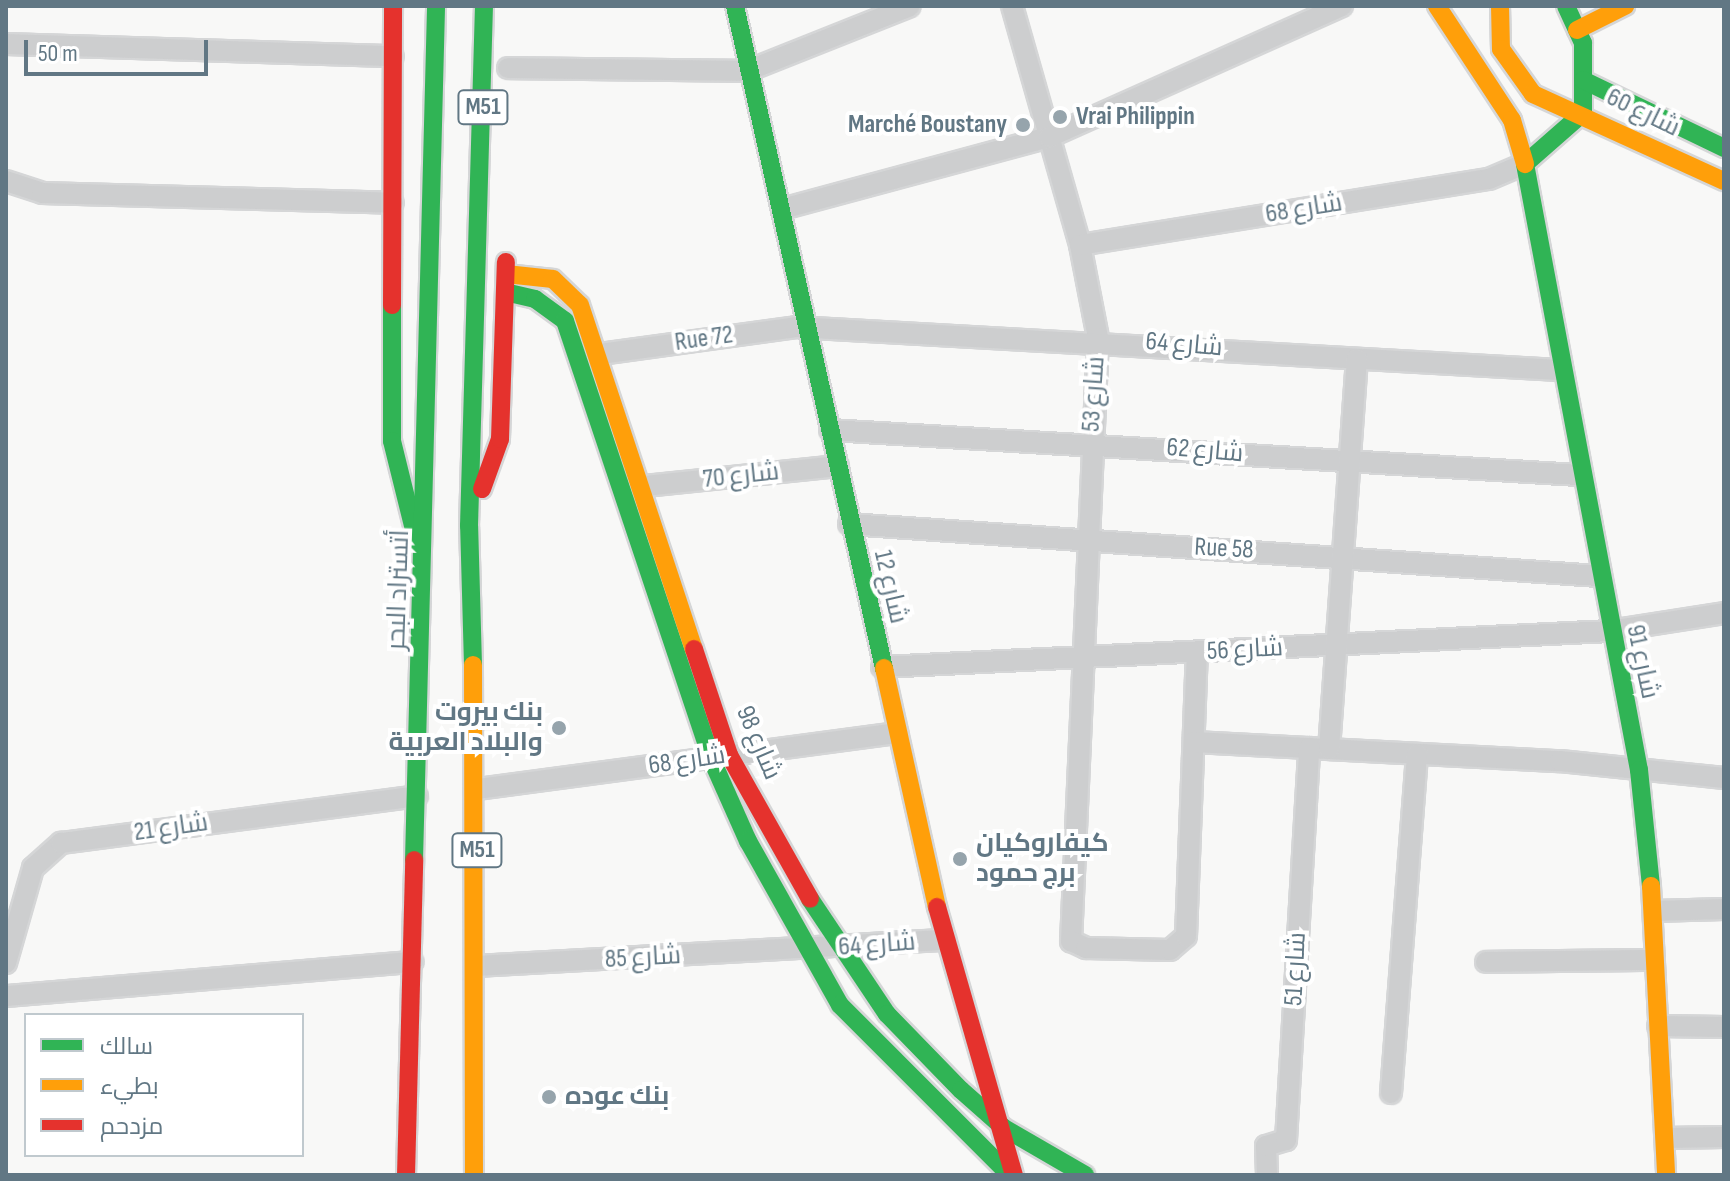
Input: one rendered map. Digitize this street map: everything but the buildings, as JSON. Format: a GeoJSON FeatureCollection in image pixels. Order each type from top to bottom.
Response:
{"type":"FeatureCollection","features":[{"type":"Feature","properties":{"kind":"main road"},"geometry":{"type":"LineString","coordinates":[[393,6],[392,441],[426,576]]}},
{"type":"Feature","properties":{"kind":"main road","name":"أتستراد البحر"},"geometry":{"type":"LineString","coordinates":[[406,1175],[426,576],[436,6]]}},
{"type":"Feature","properties":{"kind":"main road","name":"M51"},"geometry":{"type":"LineString","coordinates":[[474,1175],[477,789],[469,526],[482,208],[484,6]]}},
{"type":"Feature","properties":{"kind":"main road","name":"شارع 12"},"geometry":{"type":"LineString","coordinates":[[735,6],[747,71],[782,209],[849,524],[945,940],[1004,1128],[1012,1175]]}},
{"type":"Feature","properties":{"kind":"main road","name":"شارع 91"},"geometry":{"type":"LineString","coordinates":[[1437,6],[1512,120],[1525,164],[1559,370],[1639,770],[1654,911],[1666,1175]]}},
{"type":"Feature","properties":{"kind":"main road","name":"شارع 60"},"geometry":{"type":"LineString","coordinates":[[1500,6],[1501,49],[1515,75],[1533,94],[1583,113],[1724,181]]}},
{"type":"Feature","properties":{"kind":"main road"},"geometry":{"type":"LineString","coordinates":[[1525,164],[1583,113],[1577,30],[1566,6]]}},
{"type":"Feature","properties":{"kind":"main road"},"geometry":{"type":"LineString","coordinates":[[1577,30],[1625,6]]}},
{"type":"Feature","properties":{"kind":"main road","name":"شارع 60"},"geometry":{"type":"LineString","coordinates":[[1583,80],[1724,148]]}},
{"type":"Feature","properties":{"kind":"main road"},"geometry":{"type":"LineString","coordinates":[[469,526],[500,439],[506,242]]}},
{"type":"Feature","properties":{"kind":"main road","name":"شارع 98"},"geometry":{"type":"LineString","coordinates":[[505,283],[541,275],[567,290],[600,354],[645,486],[720,757],[836,947],[887,1014],[1004,1128],[1085,1175]]}},
{"type":"Feature","properties":{"kind":"main road","name":"شارع 98"},"geometry":{"type":"LineString","coordinates":[[505,283],[535,299],[565,321],[720,757],[809,950],[850,1020],[1012,1175]]}},
{"type":"Feature","properties":{"kind":"main road"},"geometry":{"type":"LineString","coordinates":[[595,406],[616,400]]}},
{"type":"Feature","properties":{"kind":"street"},"geometry":{"type":"LineString","coordinates":[[508,68],[747,71],[910,6]]}},
{"type":"Feature","properties":{"kind":"street","name":"شارع 53"},"geometry":{"type":"LineString","coordinates":[[1012,6],[1080,245],[1098,338],[1079,658],[1071,941],[1086,948],[1170,950],[1186,936],[1194,742]]}},
{"type":"Feature","properties":{"kind":"street"},"geometry":{"type":"LineString","coordinates":[[782,209],[1049,137],[1342,6]]}},
{"type":"Feature","properties":{"kind":"street"},"geometry":{"type":"LineString","coordinates":[[6,44],[393,56]]}},
{"type":"Feature","properties":{"kind":"street","name":"شارع 68"},"geometry":{"type":"LineString","coordinates":[[1080,245],[1489,179],[1525,164]]}},
{"type":"Feature","properties":{"kind":"street"},"geometry":{"type":"LineString","coordinates":[[6,181],[42,193],[393,203]]}},
{"type":"Feature","properties":{"kind":"street","name":"شارع 64"},"geometry":{"type":"LineString","coordinates":[[809,328],[1098,338],[1357,359],[1559,370]]}},
{"type":"Feature","properties":{"kind":"street","name":"Rue 72"},"geometry":{"type":"LineString","coordinates":[[600,354],[809,328]]}},
{"type":"Feature","properties":{"kind":"street"},"geometry":{"type":"LineString","coordinates":[[1319,749],[1337,645],[1357,359]]}},
{"type":"Feature","properties":{"kind":"street","name":"شارع 62"},"geometry":{"type":"LineString","coordinates":[[830,430],[1091,441],[1350,463],[1579,475]]}},
{"type":"Feature","properties":{"kind":"street","name":"شارع 70"},"geometry":{"type":"LineString","coordinates":[[645,486],[838,466]]}},
{"type":"Feature","properties":{"kind":"street","name":"Rue 58"},"geometry":{"type":"LineString","coordinates":[[849,524],[1598,576]]}},
{"type":"Feature","properties":{"kind":"street","name":"شارع 56"},"geometry":{"type":"LineString","coordinates":[[882,667],[1609,631],[1724,613]]}},
{"type":"Feature","properties":{"kind":"street"},"geometry":{"type":"LineString","coordinates":[[1197,652],[1194,742],[1417,754],[1724,778]]}},
{"type":"Feature","properties":{"kind":"street","name":"شارع 68"},"geometry":{"type":"LineString","coordinates":[[477,789],[897,733]]}},
{"type":"Feature","properties":{"kind":"street","name":"شارع 51"},"geometry":{"type":"LineString","coordinates":[[1267,1175],[1266,1146],[1286,1140],[1319,749]]}},
{"type":"Feature","properties":{"kind":"street"},"geometry":{"type":"LineString","coordinates":[[1391,1093],[1417,754]]}},
{"type":"Feature","properties":{"kind":"street","name":"شارع 21"},"geometry":{"type":"LineString","coordinates":[[6,963],[33,868],[61,843],[417,796]]}},
{"type":"Feature","properties":{"kind":"street"},"geometry":{"type":"LineString","coordinates":[[1654,911],[1724,909]]}},
{"type":"Feature","properties":{"kind":"street","name":"شارع 64"},"geometry":{"type":"LineString","coordinates":[[809,950],[945,940]]}},
{"type":"Feature","properties":{"kind":"street","name":"شارع 85"},"geometry":{"type":"LineString","coordinates":[[477,966],[809,950]]}},
{"type":"Feature","properties":{"kind":"street"},"geometry":{"type":"LineString","coordinates":[[1486,962],[1654,960]]}},
{"type":"Feature","properties":{"kind":"street"},"geometry":{"type":"LineString","coordinates":[[6,996],[413,962]]}},
{"type":"Feature","properties":{"kind":"street"},"geometry":{"type":"LineString","coordinates":[[1658,1026],[1724,1027]]}},
{"type":"Feature","properties":{"kind":"street"},"geometry":{"type":"LineString","coordinates":[[1665,1138],[1724,1137]]}},
{"type":"Feature","properties":{"kind":"traffic: fast"},"geometry":{"type":"LineString","coordinates":[[414,860],[436,6]]}},
{"type":"Feature","properties":{"kind":"traffic: fast"},"geometry":{"type":"LineString","coordinates":[[473,665],[469,526],[484,6]]}},
{"type":"Feature","properties":{"kind":"traffic: fast"},"geometry":{"type":"LineString","coordinates":[[735,6],[884,668]]}},
{"type":"Feature","properties":{"kind":"traffic: fast"},"geometry":{"type":"LineString","coordinates":[[1566,6],[1583,43],[1583,113],[1525,164],[1639,770],[1651,886]]}},
{"type":"Feature","properties":{"kind":"traffic: fast"},"geometry":{"type":"LineString","coordinates":[[1583,80],[1724,148]]}},
{"type":"Feature","properties":{"kind":"traffic: fast"},"geometry":{"type":"LineString","coordinates":[[505,292],[535,299],[565,321],[711,758],[748,841],[840,1005],[1010,1175]]}},
{"type":"Feature","properties":{"kind":"traffic: fast"},"geometry":{"type":"LineString","coordinates":[[392,305],[392,441],[417,542]]}},
{"type":"Feature","properties":{"kind":"traffic: fast"},"geometry":{"type":"LineString","coordinates":[[810,899],[887,1014],[961,1090],[1004,1128],[1085,1175]]}},
{"type":"Feature","properties":{"kind":"traffic: slow"},"geometry":{"type":"LineString","coordinates":[[1437,6],[1512,120],[1525,164]]}},
{"type":"Feature","properties":{"kind":"traffic: slow"},"geometry":{"type":"LineString","coordinates":[[1500,6],[1501,49],[1533,94],[1724,181]]}},
{"type":"Feature","properties":{"kind":"traffic: slow"},"geometry":{"type":"LineString","coordinates":[[1577,30],[1625,6]]}},
{"type":"Feature","properties":{"kind":"traffic: slow"},"geometry":{"type":"LineString","coordinates":[[506,274],[553,279],[580,305],[694,649]]}},
{"type":"Feature","properties":{"kind":"traffic: slow"},"geometry":{"type":"LineString","coordinates":[[473,665],[474,1175]]}},
{"type":"Feature","properties":{"kind":"traffic: slow"},"geometry":{"type":"LineString","coordinates":[[884,668],[937,907]]}},
{"type":"Feature","properties":{"kind":"traffic: slow"},"geometry":{"type":"LineString","coordinates":[[1651,886],[1666,1175]]}},
{"type":"Feature","properties":{"kind":"traffic: jam"},"geometry":{"type":"LineString","coordinates":[[392,305],[393,6]]}},
{"type":"Feature","properties":{"kind":"traffic: jam"},"geometry":{"type":"LineString","coordinates":[[482,489],[500,439],[506,262]]}},
{"type":"Feature","properties":{"kind":"traffic: jam"},"geometry":{"type":"LineString","coordinates":[[694,649],[729,755],[810,899]]}},
{"type":"Feature","properties":{"kind":"traffic: jam"},"geometry":{"type":"LineString","coordinates":[[406,1175],[414,860]]}},
{"type":"Feature","properties":{"kind":"traffic: jam"},"geometry":{"type":"LineString","coordinates":[[937,907],[1014,1175]]}},
{"type":"Feature","properties":{"kind":"place","name":"Vrai Philippin"},"geometry":{"type":"Point","coordinates":[1060,117]}},
{"type":"Feature","properties":{"kind":"place","name":"Marché Boustany"},"geometry":{"type":"Point","coordinates":[1023,125]}},
{"type":"Feature","properties":{"kind":"place","name":"بنك بيروت والبلاد العربية"},"geometry":{"type":"Point","coordinates":[559,728]}},
{"type":"Feature","properties":{"kind":"place","name":"كيفاروكيان برج حمود"},"geometry":{"type":"Point","coordinates":[960,859]}},
{"type":"Feature","properties":{"kind":"place","name":"بنك عوده"},"geometry":{"type":"Point","coordinates":[549,1097]}}]}
